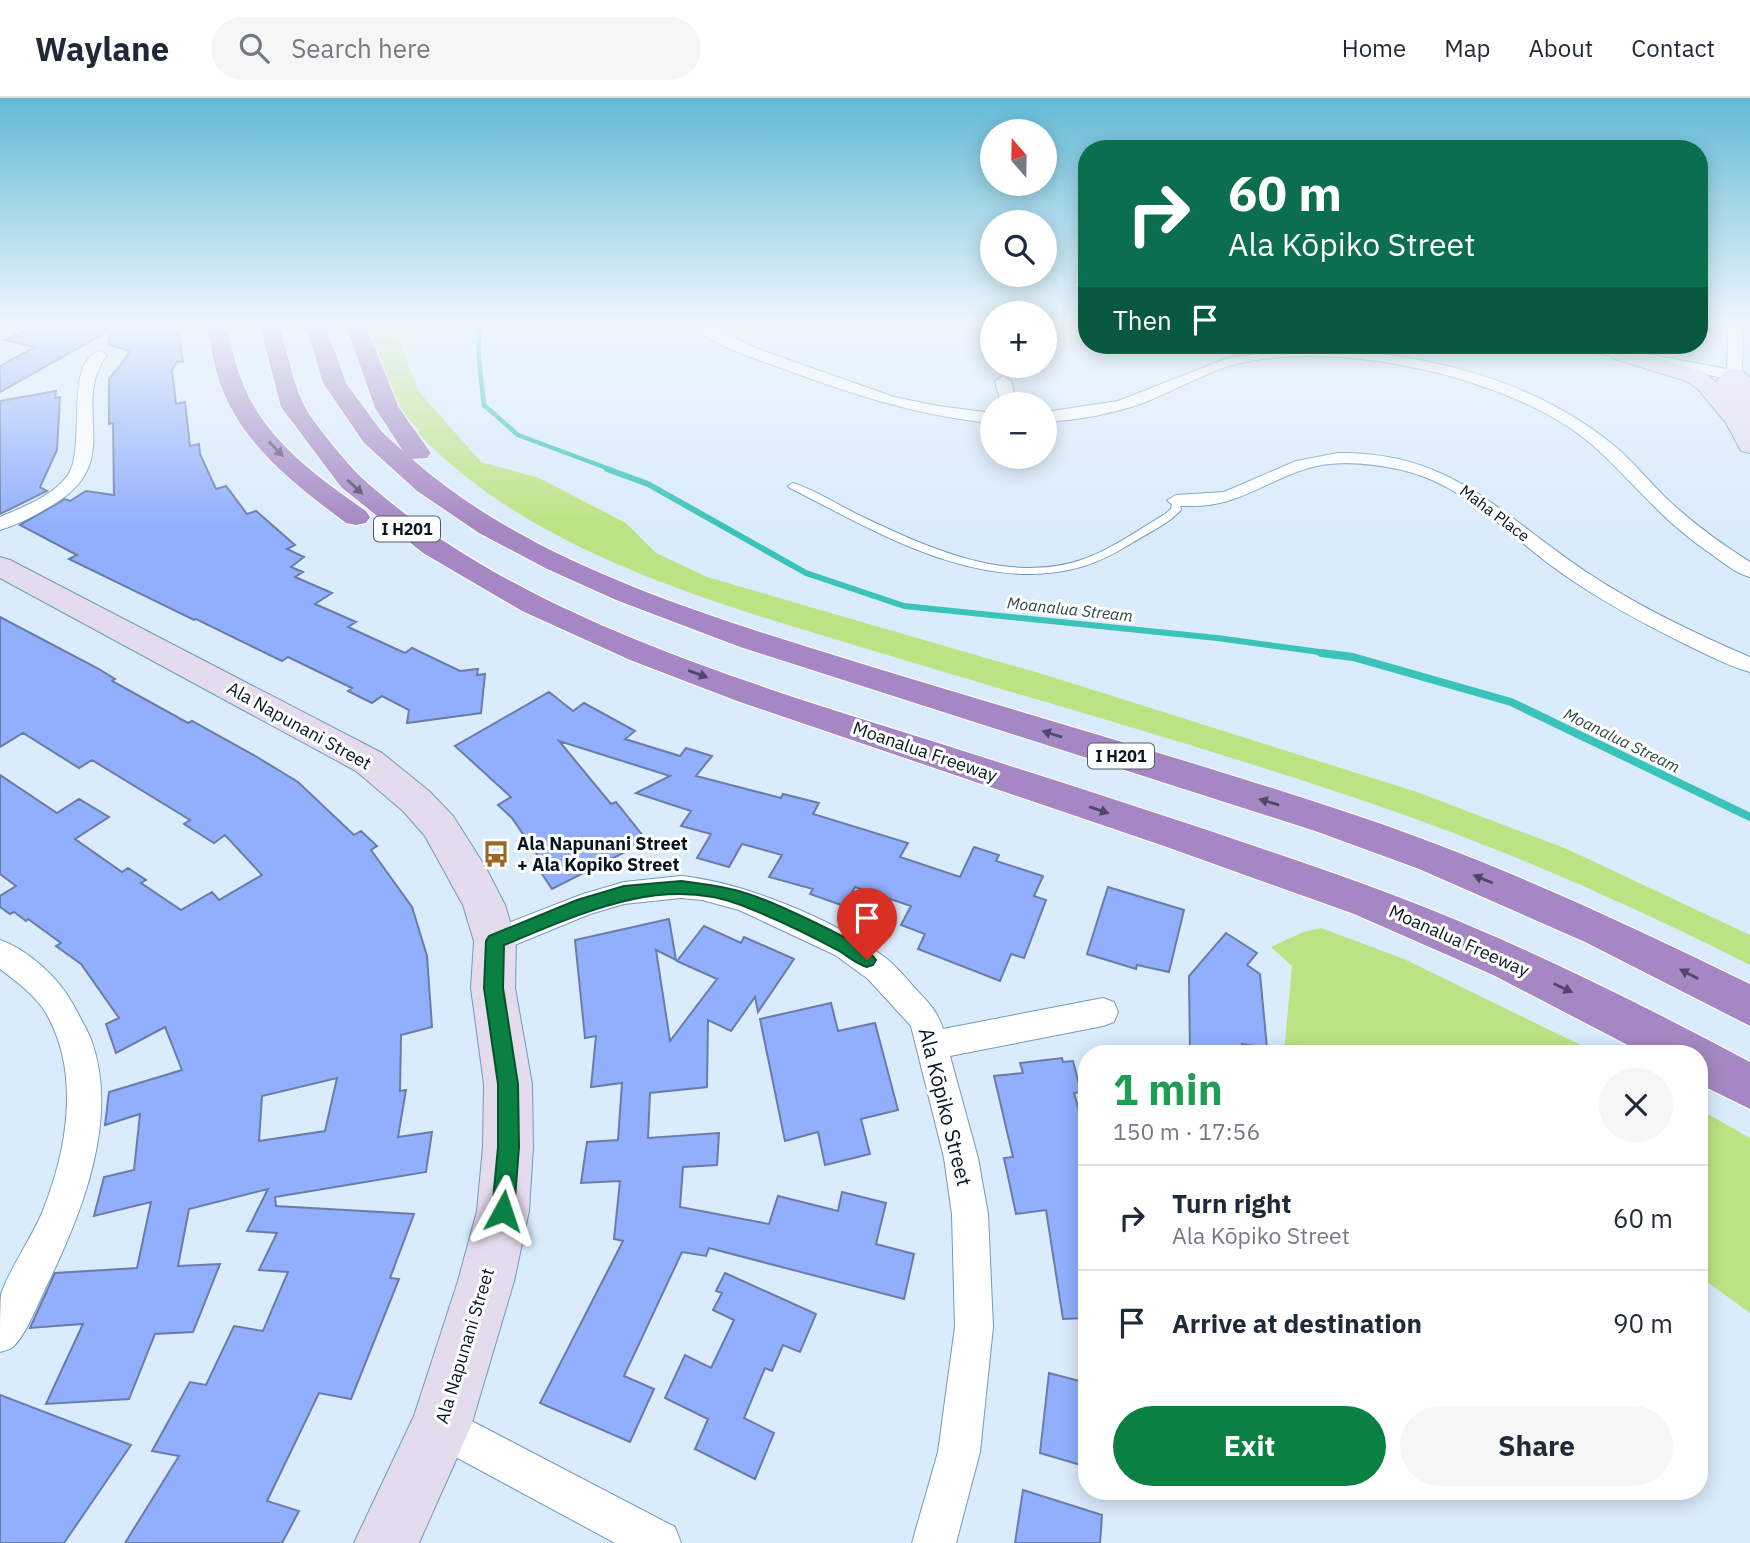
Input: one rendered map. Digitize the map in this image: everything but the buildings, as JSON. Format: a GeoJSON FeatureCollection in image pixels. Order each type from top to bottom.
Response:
{"type":"FeatureCollection","features":[{"type":"Feature","properties":{"kind":"highway"},"geometry":{"type":"LineString","coordinates":[[235,390],[252,423],[302,475],[333,500],[441,574],[634,651]]}},
{"type":"Feature","properties":{"kind":"highway","name":"Moanalua Freeway"},"geometry":{"type":"LineString","coordinates":[[284,390],[296,418],[311,441],[357,489],[402,526],[486,578],[634,651],[789,707],[1372,903],[1484,950],[1605,1007],[1673,1045]]}},
{"type":"Feature","properties":{"kind":"highway","name":"I H201"},"geometry":{"type":"LineString","coordinates":[[338,390],[365,428],[420,479],[484,524],[573,570],[685,617],[1329,821],[1433,859],[1601,930],[1750,1006]]}},
{"type":"Feature","properties":{"kind":"highway"},"geometry":{"type":"LineString","coordinates":[[377,390],[400,433],[484,524]]}},
{"type":"Feature","properties":{"kind":"highway"},"geometry":{"type":"LineString","coordinates":[[1708,1064],[1750,1087]]}},
{"type":"Feature","properties":{"kind":"street"},"geometry":{"type":"LineString","coordinates":[[0,524],[55,495],[79,471],[83,454],[86,390]]}},
{"type":"Feature","properties":{"kind":"street"},"geometry":{"type":"LineString","coordinates":[[856,390],[937,412],[980,417]]}},
{"type":"Feature","properties":{"kind":"street"},"geometry":{"type":"LineString","coordinates":[[1057,416],[1130,402],[1157,390]]}},
{"type":"Feature","properties":{"kind":"street"},"geometry":{"type":"LineString","coordinates":[[1510,390],[1549,407],[1574,422],[1611,451],[1666,508],[1750,572]]}},
{"type":"Feature","properties":{"kind":"street"},"geometry":{"type":"LineString","coordinates":[[1710,390],[1718,403],[1742,424]]}},
{"type":"Feature","properties":{"kind":"street"},"geometry":{"type":"LineString","coordinates":[[1745,390],[1742,424],[1750,446]]}},
{"type":"Feature","properties":{"kind":"street","name":"Maha Place"},"geometry":{"type":"LineString","coordinates":[[1176,500],[1203,502],[1228,498],[1293,468],[1316,461],[1395,454],[1464,488],[1593,586],[1750,665]]}},
{"type":"Feature","properties":{"kind":"street","name":"Ala Napunani Street"},"geometry":{"type":"LineString","coordinates":[[0,566],[342,746],[393,781],[439,826],[460,856],[484,905],[495,941],[493,988],[508,1084],[508,1147],[503,1211],[472,1332],[441,1426],[386,1543]]}},
{"type":"Feature","properties":{"kind":"street","name":"Ala Kōpiko Street"},"geometry":{"type":"LineString","coordinates":[[495,941],[583,905],[624,893],[681,887],[724,893],[768,909],[845,946],[867,960],[897,986],[925,1020],[944,1084],[961,1158],[971,1226],[974,1327],[959,1452],[934,1543]]}},
{"type":"Feature","properties":{"kind":"street"},"geometry":{"type":"LineString","coordinates":[[0,952],[37,981],[55,1001],[69,1024],[84,1082],[78,1154],[67,1194],[29,1283],[0,1333]]}},
{"type":"Feature","properties":{"kind":"street"},"geometry":{"type":"LineString","coordinates":[[931,1047],[968,1037],[1103,1012]]}},
{"type":"Feature","properties":{"kind":"street"},"geometry":{"type":"LineString","coordinates":[[441,1426],[659,1543]]}},
{"type":"Feature","properties":{"kind":"lane"},"geometry":{"type":"LineString","coordinates":[[793,486],[899,538],[991,568],[1009,571],[1060,568],[1093,559],[1169,516],[1176,510],[1176,500]]}},
{"type":"Feature","properties":{"kind":"green space"},"geometry":{"type":"Polygon","coordinates":[[[392,390],[418,390],[481,462],[539,478],[626,523],[656,553],[707,577],[1052,677],[1417,792],[1567,849],[1750,935],[1750,965],[1595,891],[1490,847],[1382,807],[1273,771],[760,616],[635,572],[574,544],[517,513],[464,475],[417,432],[420,430],[405,416],[392,390]]]}},
{"type":"Feature","properties":{"kind":"green space"},"geometry":{"type":"Polygon","coordinates":[[[1321,928],[1404,959],[1581,1045],[1285,1045],[1292,966],[1271,947],[1303,932],[1321,928]]]}},
{"type":"Feature","properties":{"kind":"green space"},"geometry":{"type":"Polygon","coordinates":[[[1708,1114],[1750,1138],[1750,1313],[1708,1283],[1708,1114]]]}},
{"type":"Feature","properties":{"kind":"waterway","name":"Moanalua Stream"},"geometry":{"type":"LineString","coordinates":[[482,390],[484,405],[518,435],[612,470]]}},
{"type":"Feature","properties":{"kind":"waterway","name":"Moanalua Stream"},"geometry":{"type":"LineString","coordinates":[[607,469],[648,484],[806,573],[904,606],[1217,638],[1334,654]]}},
{"type":"Feature","properties":{"kind":"waterway","name":"Moanalua Stream"},"geometry":{"type":"LineString","coordinates":[[1321,653],[1353,657],[1511,702],[1750,817]]}},
{"type":"Feature","properties":{"kind":"place","name":"Ala Napunani Street + Ala Kopiko Street"},"geometry":{"type":"Point","coordinates":[496,854]}},
{"type":"Feature","properties":{"kind":"route"},"geometry":{"type":"LineString","coordinates":[[503,1211],[508,1147],[508,1084],[493,988],[495,941],[583,905],[624,893],[681,887],[724,893],[746,900],[845,946],[867,960]]}}]}
